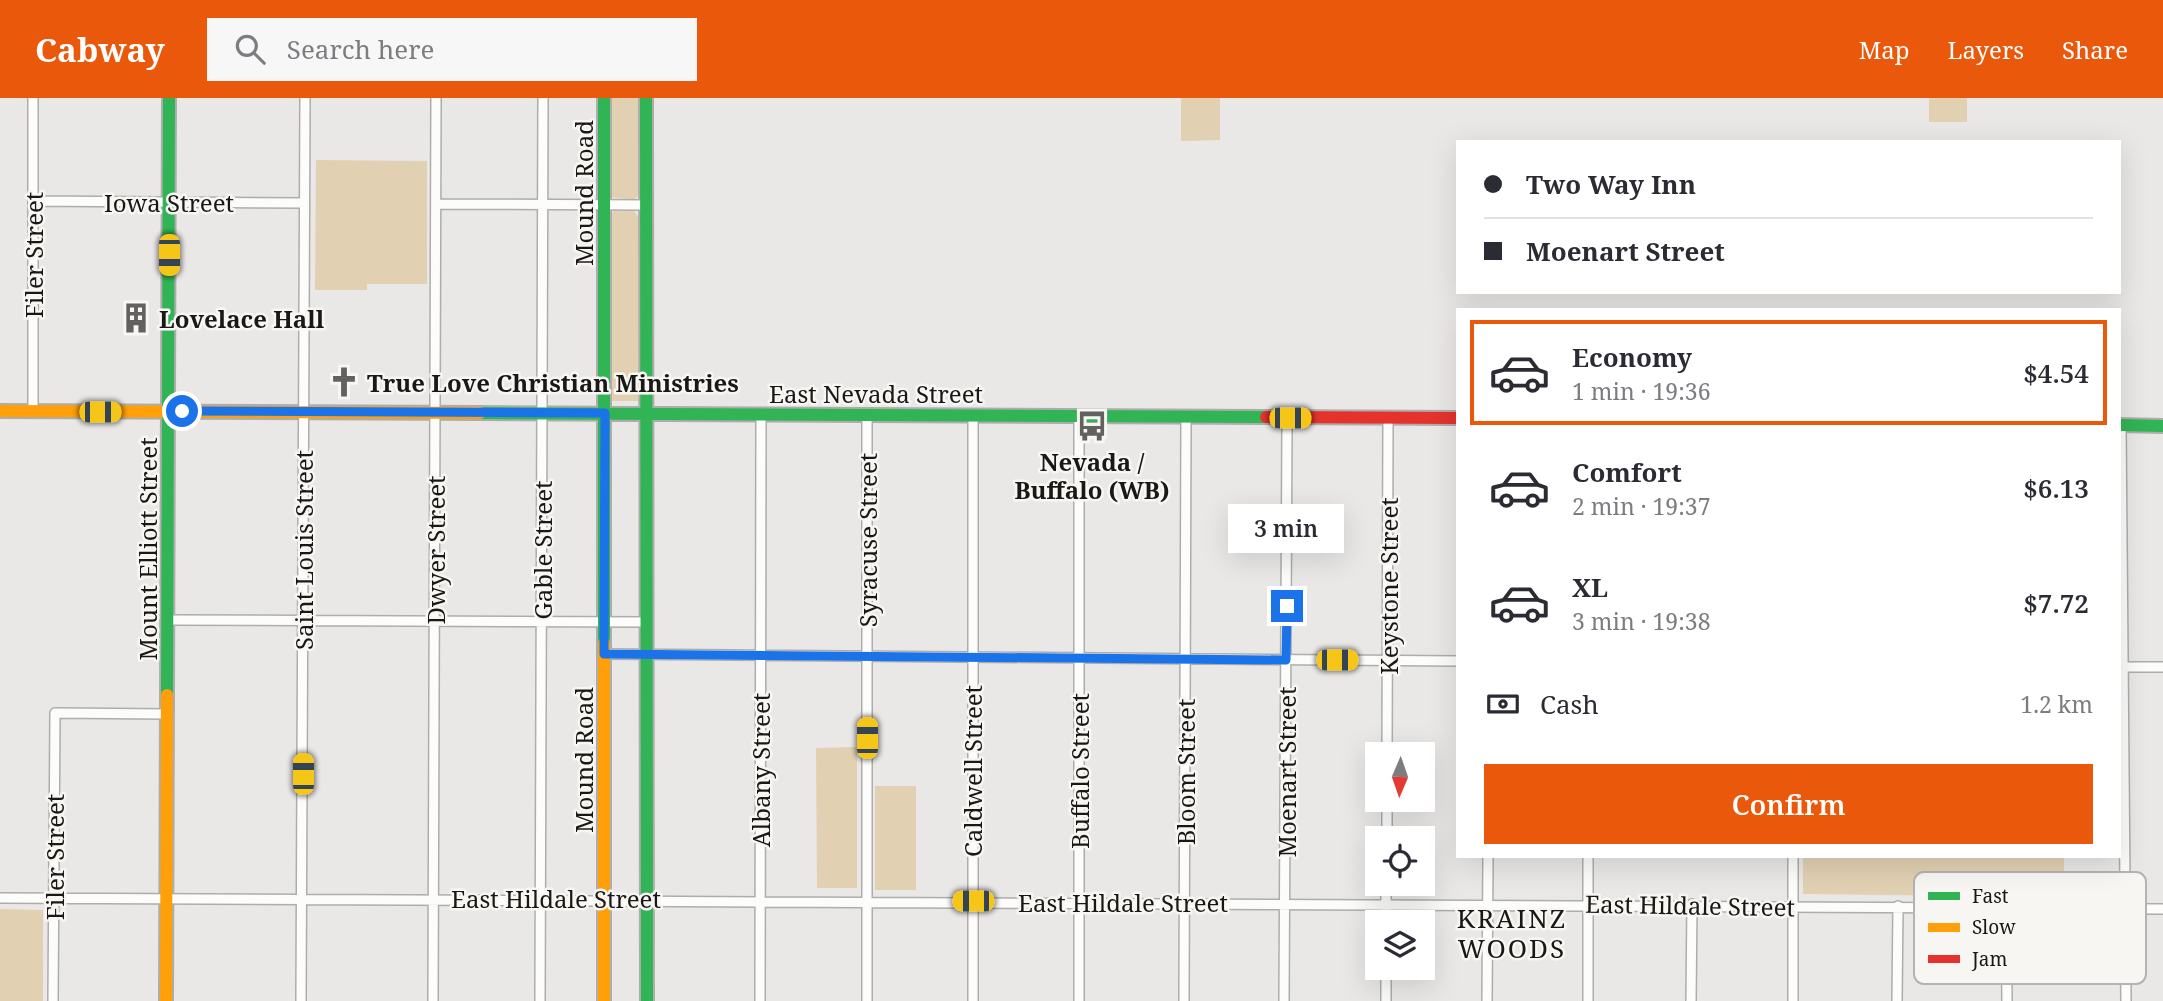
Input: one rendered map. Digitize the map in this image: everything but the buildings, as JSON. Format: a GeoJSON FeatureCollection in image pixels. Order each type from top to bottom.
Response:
{"type":"FeatureCollection","features":[{"type":"Feature","properties":{"kind":"street","name":"Filer Street"},"geometry":{"type":"LineString","coordinates":[[33,98],[33,411]]}},
{"type":"Feature","properties":{"kind":"street","name":"Mount Elliott Street"},"geometry":{"type":"LineString","coordinates":[[166,1001],[169,98]]}},
{"type":"Feature","properties":{"kind":"street","name":"Saint Louis Street"},"geometry":{"type":"LineString","coordinates":[[301,1001],[304,98]]}},
{"type":"Feature","properties":{"kind":"street","name":"Dwyer Street"},"geometry":{"type":"LineString","coordinates":[[433,1001],[436,98]]}},
{"type":"Feature","properties":{"kind":"street","name":"Gable Street"},"geometry":{"type":"LineString","coordinates":[[540,1001],[543,98]]}},
{"type":"Feature","properties":{"kind":"street","name":"Mound Road"},"geometry":{"type":"LineString","coordinates":[[604,98],[604,1001]]}},
{"type":"Feature","properties":{"kind":"street"},"geometry":{"type":"LineString","coordinates":[[646,98],[647,1001]]}},
{"type":"Feature","properties":{"kind":"street","name":"Iowa Street"},"geometry":{"type":"LineString","coordinates":[[33,201],[304,203]]}},
{"type":"Feature","properties":{"kind":"street"},"geometry":{"type":"LineString","coordinates":[[436,204],[646,205]]}},
{"type":"Feature","properties":{"kind":"street","name":"East Nevada Street"},"geometry":{"type":"LineString","coordinates":[[0,411],[1456,418]]}},
{"type":"Feature","properties":{"kind":"street","name":"Albany Street"},"geometry":{"type":"LineString","coordinates":[[761,414],[761,1001]]}},
{"type":"Feature","properties":{"kind":"street","name":"Syracuse Street"},"geometry":{"type":"LineString","coordinates":[[867,414],[867,1001]]}},
{"type":"Feature","properties":{"kind":"street","name":"Caldwell Street"},"geometry":{"type":"LineString","coordinates":[[973,415],[973,1001]]}},
{"type":"Feature","properties":{"kind":"street","name":"Buffalo Street"},"geometry":{"type":"LineString","coordinates":[[1079,416],[1079,1001]]}},
{"type":"Feature","properties":{"kind":"street","name":"Bloom Street"},"geometry":{"type":"LineString","coordinates":[[1184,1001],[1186,416]]}},
{"type":"Feature","properties":{"kind":"street","name":"Moenart Street"},"geometry":{"type":"LineString","coordinates":[[1284,1001],[1287,424],[1290,418]]}},
{"type":"Feature","properties":{"kind":"street","name":"Keystone Street"},"geometry":{"type":"LineString","coordinates":[[1387,742],[1388,418]]}},
{"type":"Feature","properties":{"kind":"street"},"geometry":{"type":"LineString","coordinates":[[2121,425],[2163,426]]}},
{"type":"Feature","properties":{"kind":"street"},"geometry":{"type":"LineString","coordinates":[[167,620],[647,622]]}},
{"type":"Feature","properties":{"kind":"street"},"geometry":{"type":"LineString","coordinates":[[604,654],[1456,661]]}},
{"type":"Feature","properties":{"kind":"street"},"geometry":{"type":"LineString","coordinates":[[2124,872],[2121,667],[2163,667]]}},
{"type":"Feature","properties":{"kind":"street","name":"Filer Street"},"geometry":{"type":"LineString","coordinates":[[53,1001],[55,713],[167,714]]}},
{"type":"Feature","properties":{"kind":"street"},"geometry":{"type":"LineString","coordinates":[[1487,1001],[1488,858]]}},
{"type":"Feature","properties":{"kind":"street"},"geometry":{"type":"LineString","coordinates":[[1588,858],[1588,1001]]}},
{"type":"Feature","properties":{"kind":"street"},"geometry":{"type":"LineString","coordinates":[[1793,858],[1793,1001]]}},
{"type":"Feature","properties":{"kind":"street"},"geometry":{"type":"LineString","coordinates":[[1386,896],[1386,910]]}},
{"type":"Feature","properties":{"kind":"street","name":"East Hildale Street"},"geometry":{"type":"LineString","coordinates":[[0,898],[541,898],[1914,906]]}},
{"type":"Feature","properties":{"kind":"street"},"geometry":{"type":"LineString","coordinates":[[1691,1001],[1692,904]]}},
{"type":"Feature","properties":{"kind":"street"},"geometry":{"type":"LineString","coordinates":[[1897,1001],[1898,906]]}},
{"type":"Feature","properties":{"kind":"street"},"geometry":{"type":"LineString","coordinates":[[1386,980],[1386,1001]]}},
{"type":"Feature","properties":{"kind":"shaded area"},"geometry":{"type":"Polygon","coordinates":[[[609,98],[638,98],[638,196],[634,200],[610,197],[609,98]]]}},
{"type":"Feature","properties":{"kind":"shaded area"},"geometry":{"type":"Polygon","coordinates":[[[1181,98],[1220,98],[1220,140],[1181,141],[1181,98]]]}},
{"type":"Feature","properties":{"kind":"shaded area"},"geometry":{"type":"Polygon","coordinates":[[[1929,98],[1967,98],[1967,122],[1929,122],[1929,98]]]}},
{"type":"Feature","properties":{"kind":"shaded area"},"geometry":{"type":"Polygon","coordinates":[[[316,160],[427,161],[427,284],[367,284],[367,290],[315,290],[316,160]]]}},
{"type":"Feature","properties":{"kind":"shaded area"},"geometry":{"type":"Polygon","coordinates":[[[614,211],[634,211],[639,217],[639,401],[611,401],[610,215],[614,211]]]}},
{"type":"Feature","properties":{"kind":"shaded area"},"geometry":{"type":"Polygon","coordinates":[[[857,747],[857,888],[817,888],[816,748],[857,747]]]}},
{"type":"Feature","properties":{"kind":"shaded area"},"geometry":{"type":"Polygon","coordinates":[[[875,786],[916,786],[916,890],[875,890],[875,786]]]}},
{"type":"Feature","properties":{"kind":"shaded area"},"geometry":{"type":"Polygon","coordinates":[[[1803,858],[2064,858],[2064,872],[1914,872],[1914,895],[1803,894],[1803,858]]]}},
{"type":"Feature","properties":{"kind":"shaded area"},"geometry":{"type":"Polygon","coordinates":[[[0,909],[43,910],[43,1001],[0,1001],[0,909]]]}},
{"type":"Feature","properties":{"kind":"traffic: fast"},"geometry":{"type":"LineString","coordinates":[[167,695],[169,98]]}},
{"type":"Feature","properties":{"kind":"traffic: fast"},"geometry":{"type":"LineString","coordinates":[[604,98],[604,643]]}},
{"type":"Feature","properties":{"kind":"traffic: fast"},"geometry":{"type":"LineString","coordinates":[[646,98],[647,1001]]}},
{"type":"Feature","properties":{"kind":"traffic: fast"},"geometry":{"type":"LineString","coordinates":[[480,413],[1266,417]]}},
{"type":"Feature","properties":{"kind":"traffic: fast"},"geometry":{"type":"LineString","coordinates":[[2121,425],[2163,426]]}},
{"type":"Feature","properties":{"kind":"traffic: slow"},"geometry":{"type":"LineString","coordinates":[[0,411],[480,413]]}},
{"type":"Feature","properties":{"kind":"traffic: slow"},"geometry":{"type":"LineString","coordinates":[[604,643],[604,1001]]}},
{"type":"Feature","properties":{"kind":"traffic: slow"},"geometry":{"type":"LineString","coordinates":[[166,1001],[167,695]]}},
{"type":"Feature","properties":{"kind":"traffic: jam"},"geometry":{"type":"LineString","coordinates":[[1266,417],[1456,418]]}},
{"type":"Feature","properties":{"kind":"place","name":"Lovelace Hall"},"geometry":{"type":"Point","coordinates":[136,318]}},
{"type":"Feature","properties":{"kind":"place","name":"True Love Christian Ministries"},"geometry":{"type":"Point","coordinates":[344,382]}},
{"type":"Feature","properties":{"kind":"place","name":"Nevada / Buffalo (WB)"},"geometry":{"type":"Point","coordinates":[1092,426]}},
{"type":"Feature","properties":{"kind":"district","name":"KRAINZ WOODS"},"geometry":{"type":"Point","coordinates":[1512,933]}},
{"type":"Feature","properties":{"kind":"route"},"geometry":{"type":"LineString","coordinates":[[182,411],[605,413],[604,654],[1286,660],[1287,606]]}}]}
